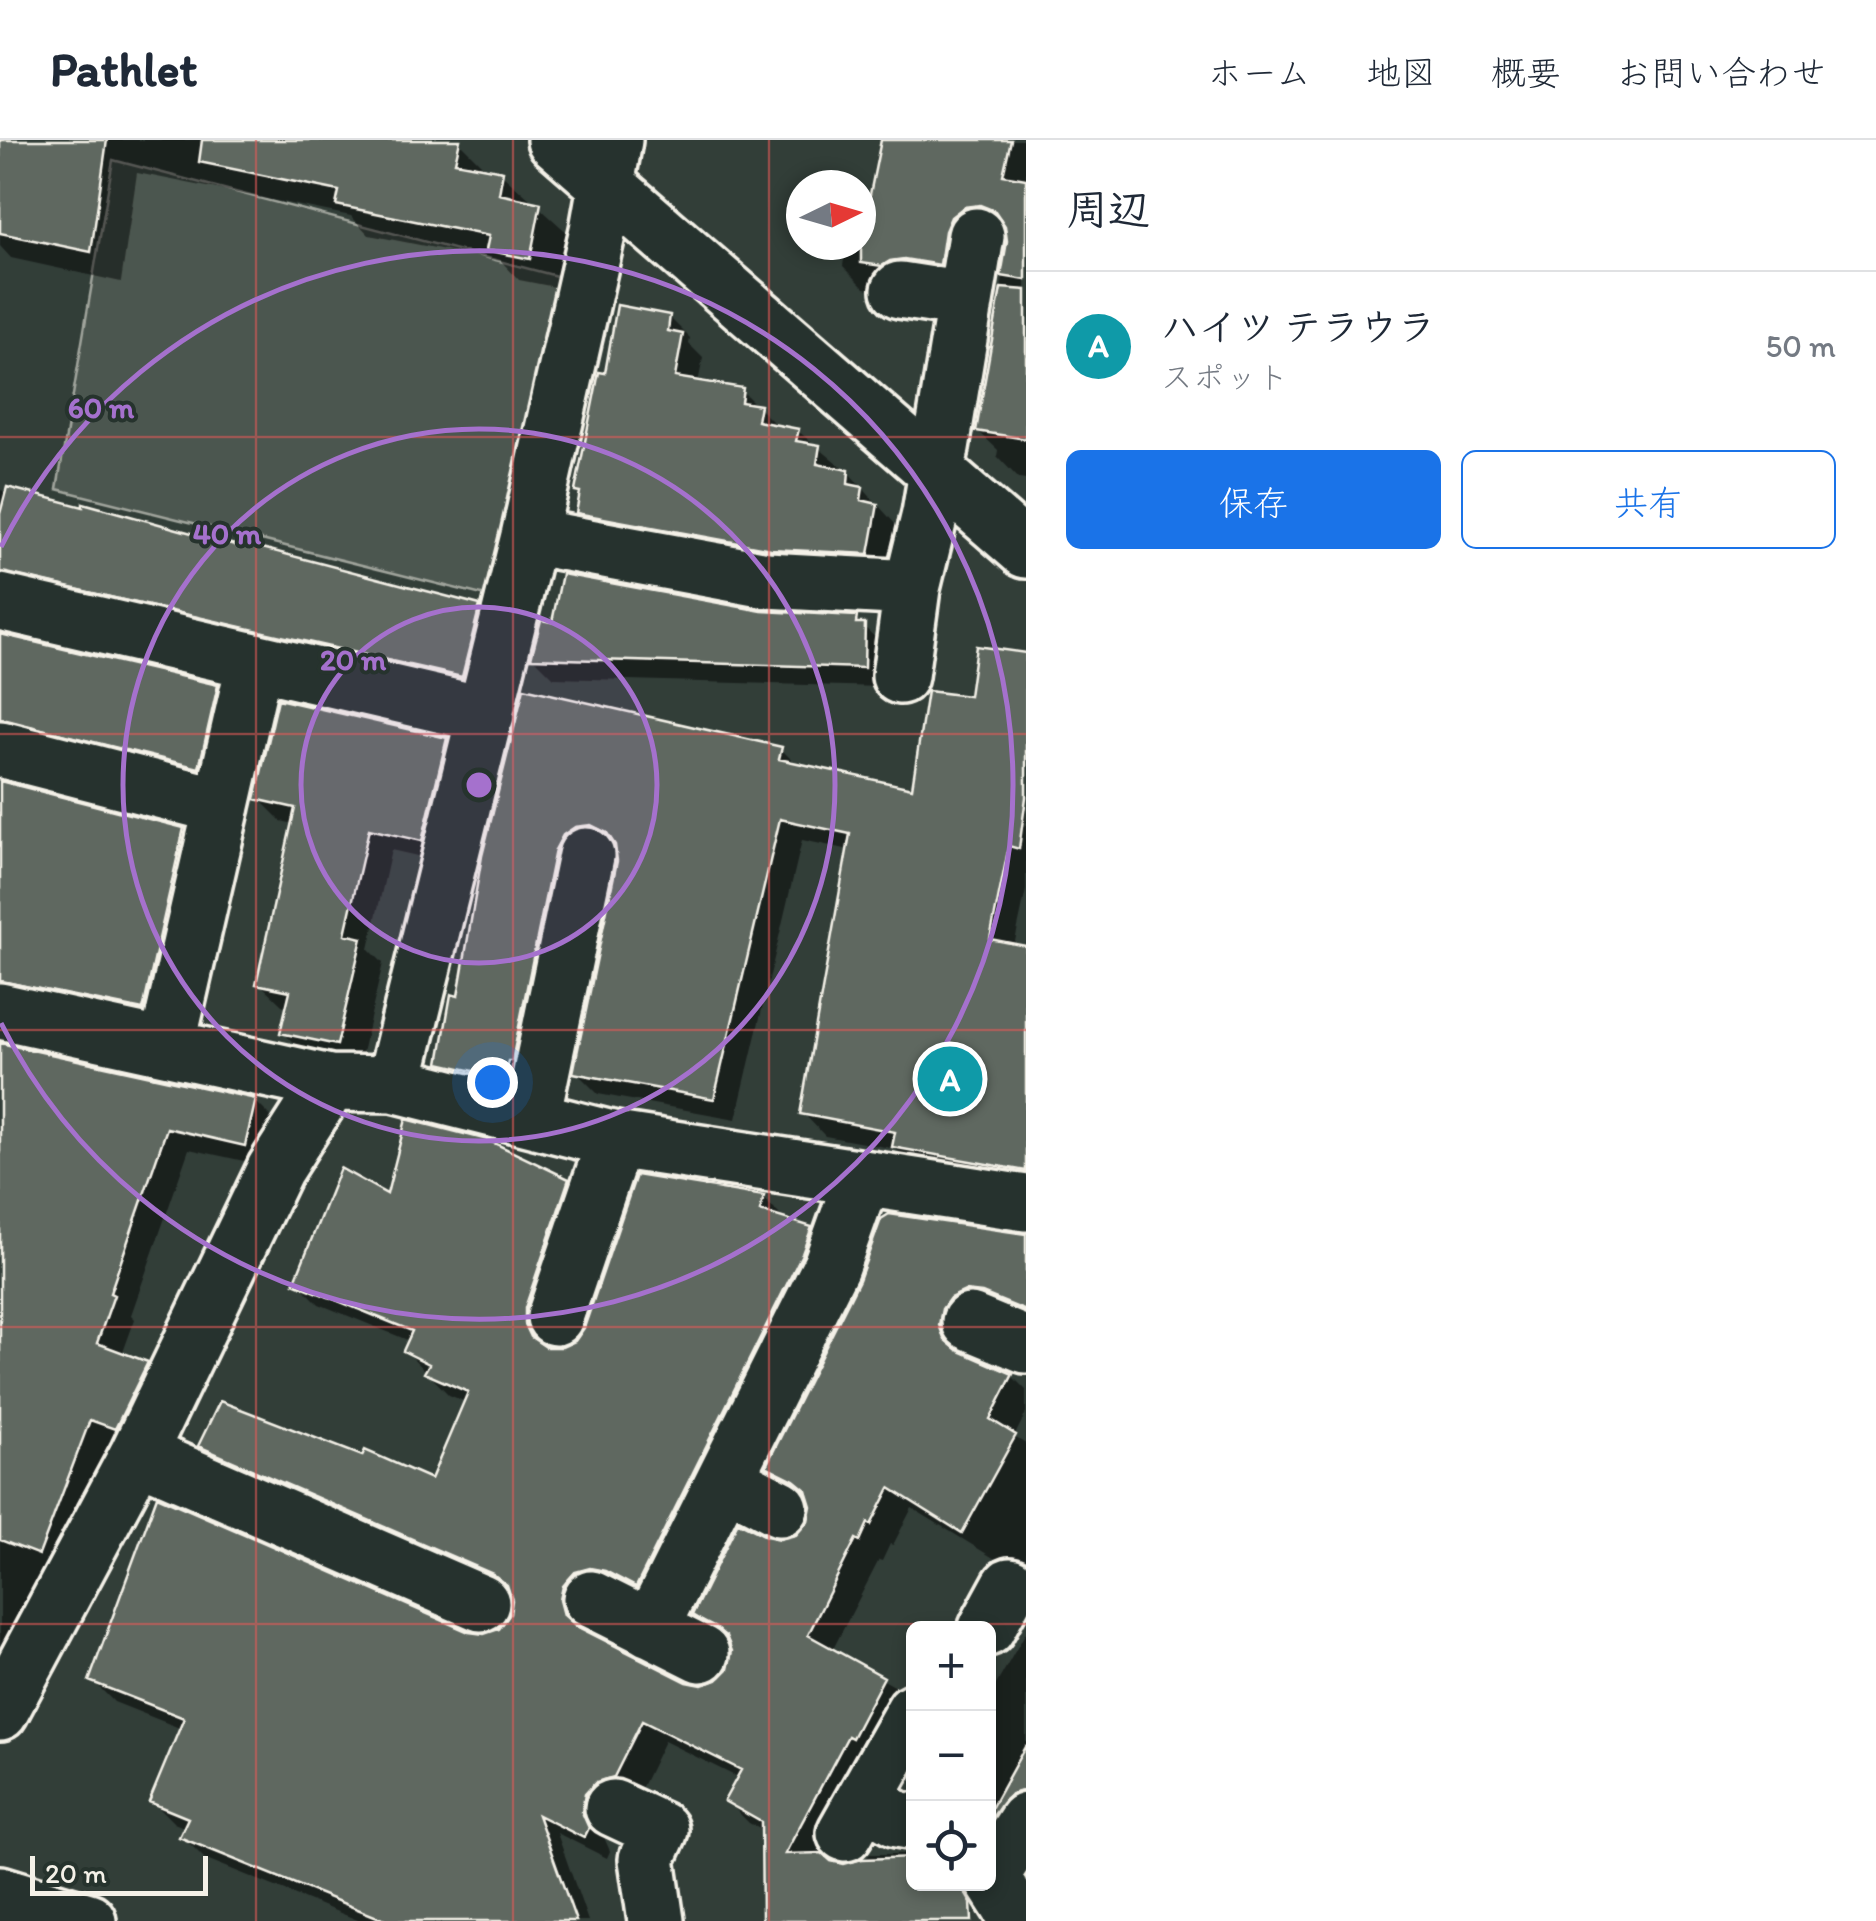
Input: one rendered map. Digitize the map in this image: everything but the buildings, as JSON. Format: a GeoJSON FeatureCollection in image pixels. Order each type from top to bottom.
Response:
{"type":"FeatureCollection","features":[{"type":"Feature","properties":{"kind":"street"},"geometry":{"type":"LineString","coordinates":[[556,140],[611,162],[1026,550]]}},
{"type":"Feature","properties":{"kind":"street"},"geometry":{"type":"LineString","coordinates":[[394,1084],[529,536],[611,162]]}},
{"type":"Feature","properties":{"kind":"street"},"geometry":{"type":"LineString","coordinates":[[900,676],[912,588],[976,236]]}},
{"type":"Feature","properties":{"kind":"street"},"geometry":{"type":"LineString","coordinates":[[900,290],[964,300]]}},
{"type":"Feature","properties":{"kind":"street"},"geometry":{"type":"LineString","coordinates":[[529,536],[767,580],[912,588]]}},
{"type":"Feature","properties":{"kind":"street"},"geometry":{"type":"LineString","coordinates":[[0,602],[486,714]]}},
{"type":"Feature","properties":{"kind":"street"},"geometry":{"type":"LineString","coordinates":[[166,1046],[255,661]]}},
{"type":"Feature","properties":{"kind":"street"},"geometry":{"type":"LineString","coordinates":[[0,749],[222,806]]}},
{"type":"Feature","properties":{"kind":"street"},"geometry":{"type":"LineString","coordinates":[[532,1116],[586,856]]}},
{"type":"Feature","properties":{"kind":"street"},"geometry":{"type":"LineString","coordinates":[[0,1011],[330,1083],[394,1084],[615,1140],[1026,1203]]}},
{"type":"Feature","properties":{"kind":"street"},"geometry":{"type":"LineString","coordinates":[[0,1712],[138,1454],[274,1168],[330,1083]]}},
{"type":"Feature","properties":{"kind":"street"},"geometry":{"type":"LineString","coordinates":[[556,1318],[615,1140]]}},
{"type":"Feature","properties":{"kind":"street"},"geometry":{"type":"LineString","coordinates":[[650,1629],[830,1266],[862,1179]]}},
{"type":"Feature","properties":{"kind":"street"},"geometry":{"type":"LineString","coordinates":[[970,1322],[1026,1345]]}},
{"type":"Feature","properties":{"kind":"street"},"geometry":{"type":"LineString","coordinates":[[138,1454],[481,1603]]}},
{"type":"Feature","properties":{"kind":"street"},"geometry":{"type":"LineString","coordinates":[[726,1480],[780,1508]]}},
{"type":"Feature","properties":{"kind":"street"},"geometry":{"type":"LineString","coordinates":[[591,1599],[701,1654]]}},
{"type":"Feature","properties":{"kind":"street"},"geometry":{"type":"LineString","coordinates":[[906,1725],[854,1816],[906,1821]]}},
{"type":"Feature","properties":{"kind":"street"},"geometry":{"type":"LineString","coordinates":[[613,1808],[660,1830],[648,1859],[656,1921]]}},
{"type":"Feature","properties":{"kind":"street"},"geometry":{"type":"LineString","coordinates":[[1000,1890],[1026,1821]]}},
{"type":"Feature","properties":{"kind":"street"},"geometry":{"type":"LineString","coordinates":[[0,1894],[88,1921]]}},
{"type":"Feature","properties":{"kind":"shaded area"},"geometry":{"type":"Polygon","coordinates":[[[113,160],[568,279],[494,598],[57,489],[113,160]]]}},
{"type":"Feature","properties":{"kind":"place","name":"ハイツ テラウラ"},"geometry":{"type":"Point","coordinates":[950,1079]}}]}
